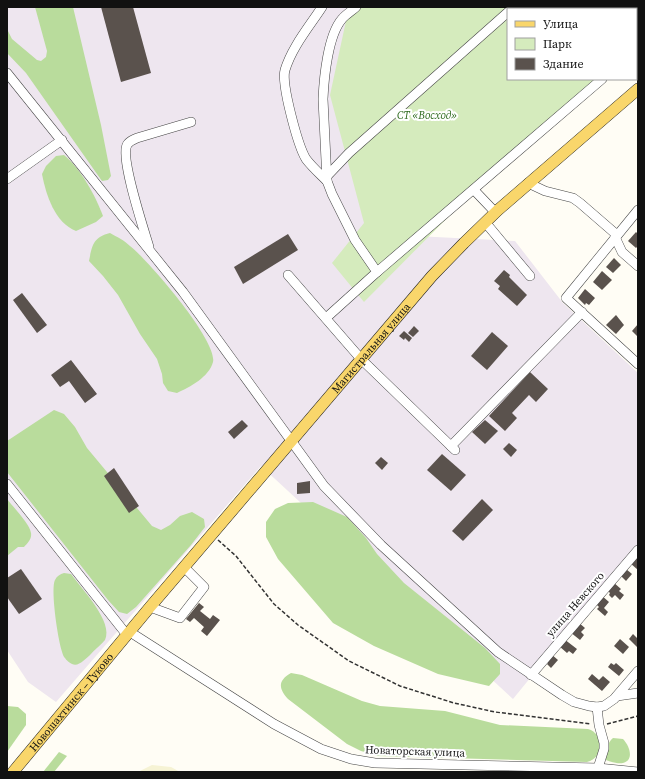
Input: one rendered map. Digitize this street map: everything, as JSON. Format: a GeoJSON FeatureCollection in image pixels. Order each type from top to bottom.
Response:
{"type":"FeatureCollection","features":[{"type":"Feature","properties":{"kind":"main road","name":"Магистральная улица"},"geometry":{"type":"LineString","coordinates":[[128,633],[432,276],[495,212],[638,90]]}},
{"type":"Feature","properties":{"kind":"main road","name":"Новошахтинск – Гуково"},"geometry":{"type":"LineString","coordinates":[[13,772],[128,633]]}},
{"type":"Feature","properties":{"kind":"street"},"geometry":{"type":"LineString","coordinates":[[322,7],[291,55],[284,72],[285,89],[305,157],[311,166],[327,178]]}},
{"type":"Feature","properties":{"kind":"street"},"geometry":{"type":"LineString","coordinates":[[356,7],[342,18],[336,27],[328,54],[323,99],[327,178],[332,194],[355,240],[377,272]]}},
{"type":"Feature","properties":{"kind":"street"},"geometry":{"type":"LineString","coordinates":[[327,178],[349,153],[507,13]]}},
{"type":"Feature","properties":{"kind":"street"},"geometry":{"type":"LineString","coordinates":[[7,73],[183,292],[324,486],[381,545],[498,652],[574,702],[597,707],[604,706],[617,696],[638,671]]}},
{"type":"Feature","properties":{"kind":"street"},"geometry":{"type":"LineString","coordinates":[[326,318],[377,272],[601,80]]}},
{"type":"Feature","properties":{"kind":"street"},"geometry":{"type":"LineString","coordinates":[[151,252],[133,195],[126,158],[126,146],[130,141],[137,138],[190,122]]}},
{"type":"Feature","properties":{"kind":"street"},"geometry":{"type":"LineString","coordinates":[[7,179],[62,140]]}},
{"type":"Feature","properties":{"kind":"street"},"geometry":{"type":"LineString","coordinates":[[528,183],[545,191],[573,198],[580,203],[616,236],[622,252],[638,266]]}},
{"type":"Feature","properties":{"kind":"street"},"geometry":{"type":"LineString","coordinates":[[474,190],[495,212]]}},
{"type":"Feature","properties":{"kind":"street"},"geometry":{"type":"LineString","coordinates":[[638,210],[566,298],[638,364]]}},
{"type":"Feature","properties":{"kind":"street"},"geometry":{"type":"LineString","coordinates":[[485,222],[530,276]]}},
{"type":"Feature","properties":{"kind":"street"},"geometry":{"type":"LineString","coordinates":[[288,276],[361,359],[453,448],[582,312]]}},
{"type":"Feature","properties":{"kind":"street","name":"Новаторская улица"},"geometry":{"type":"LineString","coordinates":[[7,484],[128,633],[274,724],[321,749],[351,760],[375,763],[598,768],[638,772]]}},
{"type":"Feature","properties":{"kind":"street","name":"улица Невского"},"geometry":{"type":"LineString","coordinates":[[531,675],[638,550]]}},
{"type":"Feature","properties":{"kind":"street"},"geometry":{"type":"LineString","coordinates":[[150,607],[180,618],[204,587],[184,567]]}},
{"type":"Feature","properties":{"kind":"street"},"geometry":{"type":"LineString","coordinates":[[617,696],[638,693]]}},
{"type":"Feature","properties":{"kind":"street"},"geometry":{"type":"LineString","coordinates":[[597,707],[599,725],[604,743],[604,750],[598,768]]}},
{"type":"Feature","properties":{"kind":"path"},"geometry":{"type":"LineString","coordinates":[[212,535],[236,556],[274,604],[298,625],[349,661],[400,686],[454,703],[495,712],[599,725],[638,716]]}},
{"type":"Feature","properties":{"kind":"shaded area"},"geometry":{"type":"Polygon","coordinates":[[[7,7],[366,7],[376,234],[515,241],[563,303],[638,373],[638,546],[513,699],[261,466],[56,702],[28,682],[7,650],[7,7]]]}},
{"type":"Feature","properties":{"kind":"shaded area"},"geometry":{"type":"Polygon","coordinates":[[[152,765],[171,767],[180,772],[138,772],[152,765]]]}},
{"type":"Feature","properties":{"kind":"green space"},"geometry":{"type":"Polygon","coordinates":[[[35,7],[73,7],[101,125],[111,176],[108,180],[102,181],[26,73],[7,53],[7,29],[12,39],[37,60],[41,61],[46,57],[47,51],[35,7]]]}},
{"type":"Feature","properties":{"kind":"green space","name":"СТ «Восход»"},"geometry":{"type":"Polygon","coordinates":[[[349,7],[638,7],[637,52],[637,8],[507,8],[507,80],[604,80],[468,197],[364,302],[332,263],[364,223],[330,95],[349,7]]]}},
{"type":"Feature","properties":{"kind":"green space"},"geometry":{"type":"Polygon","coordinates":[[[64,155],[82,175],[103,216],[96,222],[76,231],[62,222],[57,215],[46,191],[42,174],[46,166],[56,156],[64,155]]]}},
{"type":"Feature","properties":{"kind":"green space"},"geometry":{"type":"Polygon","coordinates":[[[110,233],[128,244],[139,254],[165,283],[194,320],[205,337],[212,352],[213,362],[208,372],[193,385],[177,393],[168,391],[163,383],[162,374],[157,359],[140,334],[118,295],[89,261],[94,243],[100,237],[110,233]]]}},
{"type":"Feature","properties":{"kind":"green space"},"geometry":{"type":"Polygon","coordinates":[[[54,410],[64,414],[75,427],[87,448],[152,526],[161,530],[170,525],[180,516],[192,512],[204,519],[205,527],[191,545],[136,607],[127,614],[119,612],[108,600],[7,472],[7,441],[54,410]]]}},
{"type":"Feature","properties":{"kind":"green space"},"geometry":{"type":"Polygon","coordinates":[[[7,499],[28,525],[31,537],[24,547],[18,547],[7,556],[7,499]]]}},
{"type":"Feature","properties":{"kind":"green space"},"geometry":{"type":"Polygon","coordinates":[[[313,502],[347,517],[366,538],[377,554],[404,583],[485,648],[500,664],[500,674],[489,686],[438,674],[374,646],[333,623],[278,559],[266,537],[266,522],[275,509],[288,503],[313,502]]]}},
{"type":"Feature","properties":{"kind":"green space"},"geometry":{"type":"Polygon","coordinates":[[[64,573],[71,574],[89,596],[101,615],[107,633],[103,642],[84,660],[75,665],[66,659],[63,653],[56,620],[54,585],[57,577],[64,573]]]}},
{"type":"Feature","properties":{"kind":"green space"},"geometry":{"type":"Polygon","coordinates":[[[291,673],[302,675],[362,701],[380,706],[445,711],[500,725],[588,729],[594,732],[600,741],[599,751],[593,760],[587,762],[378,756],[361,751],[347,744],[288,699],[281,688],[281,685],[283,679],[291,673]]]}},
{"type":"Feature","properties":{"kind":"green space"},"geometry":{"type":"Polygon","coordinates":[[[7,706],[18,707],[26,714],[26,725],[7,752],[7,706]]]}},
{"type":"Feature","properties":{"kind":"green space"},"geometry":{"type":"Polygon","coordinates":[[[613,738],[623,739],[629,748],[629,759],[623,763],[606,760],[607,748],[613,738]]]}},
{"type":"Feature","properties":{"kind":"green space"},"geometry":{"type":"Polygon","coordinates":[[[59,752],[67,756],[54,772],[43,772],[59,752]]]}},
{"type":"Feature","properties":{"kind":"building"},"geometry":{"type":"Polygon","coordinates":[[[101,7],[133,7],[151,73],[121,82],[101,7]]]}},
{"type":"Feature","properties":{"kind":"building"},"geometry":{"type":"Polygon","coordinates":[[[636,232],[638,234],[638,246],[636,248],[628,241],[636,232]]]}},
{"type":"Feature","properties":{"kind":"building"},"geometry":{"type":"Polygon","coordinates":[[[288,234],[298,250],[243,284],[234,267],[288,234]]]}},
{"type":"Feature","properties":{"kind":"building"},"geometry":{"type":"Polygon","coordinates":[[[614,258],[621,265],[613,273],[606,267],[614,258]]]}},
{"type":"Feature","properties":{"kind":"building"},"geometry":{"type":"Polygon","coordinates":[[[504,270],[527,295],[517,306],[498,289],[500,286],[494,281],[504,270]]]}},
{"type":"Feature","properties":{"kind":"building"},"geometry":{"type":"Polygon","coordinates":[[[602,271],[612,280],[602,290],[593,282],[602,271]]]}},
{"type":"Feature","properties":{"kind":"building"},"geometry":{"type":"Polygon","coordinates":[[[585,289],[595,298],[589,305],[586,303],[585,305],[578,298],[585,289]]]}},
{"type":"Feature","properties":{"kind":"building"},"geometry":{"type":"Polygon","coordinates":[[[22,293],[47,325],[37,333],[13,300],[22,293]]]}},
{"type":"Feature","properties":{"kind":"building"},"geometry":{"type":"Polygon","coordinates":[[[616,315],[624,325],[616,334],[606,325],[616,315]]]}},
{"type":"Feature","properties":{"kind":"building"},"geometry":{"type":"Polygon","coordinates":[[[638,324],[638,337],[632,331],[638,324]]]}},
{"type":"Feature","properties":{"kind":"building"},"geometry":{"type":"Polygon","coordinates":[[[414,326],[419,331],[413,337],[408,333],[414,326]]]}},
{"type":"Feature","properties":{"kind":"building"},"geometry":{"type":"Polygon","coordinates":[[[404,331],[412,338],[409,342],[405,338],[404,340],[399,336],[404,331]]]}},
{"type":"Feature","properties":{"kind":"building"},"geometry":{"type":"Polygon","coordinates":[[[492,332],[508,346],[487,370],[471,356],[492,332]]]}},
{"type":"Feature","properties":{"kind":"building"},"geometry":{"type":"Polygon","coordinates":[[[71,360],[97,394],[85,403],[69,381],[60,387],[51,375],[71,360]]]}},
{"type":"Feature","properties":{"kind":"building"},"geometry":{"type":"Polygon","coordinates":[[[530,372],[548,389],[536,402],[529,395],[512,413],[517,418],[505,431],[489,416],[530,372]]]}},
{"type":"Feature","properties":{"kind":"building"},"geometry":{"type":"Polygon","coordinates":[[[242,420],[248,426],[234,439],[228,432],[242,420]]]}},
{"type":"Feature","properties":{"kind":"building"},"geometry":{"type":"Polygon","coordinates":[[[485,420],[498,431],[485,444],[472,432],[485,420]]]}},
{"type":"Feature","properties":{"kind":"building"},"geometry":{"type":"Polygon","coordinates":[[[509,443],[517,450],[511,457],[503,449],[509,443]]]}},
{"type":"Feature","properties":{"kind":"building"},"geometry":{"type":"Polygon","coordinates":[[[442,454],[466,475],[451,491],[427,470],[442,454]]]}},
{"type":"Feature","properties":{"kind":"building"},"geometry":{"type":"Polygon","coordinates":[[[381,457],[388,463],[382,470],[375,463],[381,457]]]}},
{"type":"Feature","properties":{"kind":"building"},"geometry":{"type":"Polygon","coordinates":[[[114,468],[139,506],[129,513],[104,476],[114,468]]]}},
{"type":"Feature","properties":{"kind":"building"},"geometry":{"type":"Polygon","coordinates":[[[310,481],[310,493],[297,494],[297,483],[310,481]]]}},
{"type":"Feature","properties":{"kind":"building"},"geometry":{"type":"Polygon","coordinates":[[[482,499],[493,510],[463,541],[452,531],[482,499]]]}},
{"type":"Feature","properties":{"kind":"building"},"geometry":{"type":"Polygon","coordinates":[[[638,555],[638,570],[630,563],[638,555]]]}},
{"type":"Feature","properties":{"kind":"building"},"geometry":{"type":"Polygon","coordinates":[[[21,569],[42,599],[19,614],[7,597],[7,578],[21,569]]]}},
{"type":"Feature","properties":{"kind":"building"},"geometry":{"type":"Polygon","coordinates":[[[626,569],[632,574],[626,581],[620,575],[626,569]]]}},
{"type":"Feature","properties":{"kind":"building"},"geometry":{"type":"Polygon","coordinates":[[[613,582],[621,589],[619,591],[624,595],[620,600],[615,595],[612,598],[606,589],[613,582]]]}},
{"type":"Feature","properties":{"kind":"building"},"geometry":{"type":"Polygon","coordinates":[[[601,595],[609,602],[604,608],[608,612],[605,616],[597,609],[599,607],[595,603],[601,595]]]}},
{"type":"Feature","properties":{"kind":"building"},"geometry":{"type":"Polygon","coordinates":[[[199,603],[204,607],[200,611],[210,619],[213,615],[220,620],[207,636],[201,631],[204,627],[194,618],[190,622],[186,619],[199,603]]]}},
{"type":"Feature","properties":{"kind":"building"},"geometry":{"type":"Polygon","coordinates":[[[578,622],[585,628],[581,632],[584,635],[580,640],[570,632],[578,622]]]}},
{"type":"Feature","properties":{"kind":"building"},"geometry":{"type":"Polygon","coordinates":[[[633,634],[638,639],[638,648],[629,639],[633,634]]]}},
{"type":"Feature","properties":{"kind":"building"},"geometry":{"type":"Polygon","coordinates":[[[564,639],[577,649],[573,654],[569,651],[567,653],[559,646],[564,639]]]}},
{"type":"Feature","properties":{"kind":"building"},"geometry":{"type":"Polygon","coordinates":[[[620,639],[629,647],[623,654],[614,646],[620,639]]]}},
{"type":"Feature","properties":{"kind":"building"},"geometry":{"type":"Polygon","coordinates":[[[551,654],[558,660],[551,668],[546,661],[551,654]]]}},
{"type":"Feature","properties":{"kind":"building"},"geometry":{"type":"Polygon","coordinates":[[[611,663],[614,665],[616,663],[624,670],[619,676],[608,667],[611,663]]]}},
{"type":"Feature","properties":{"kind":"building"},"geometry":{"type":"Polygon","coordinates":[[[592,674],[599,680],[603,676],[610,682],[602,691],[588,679],[592,674]]]}}]}
